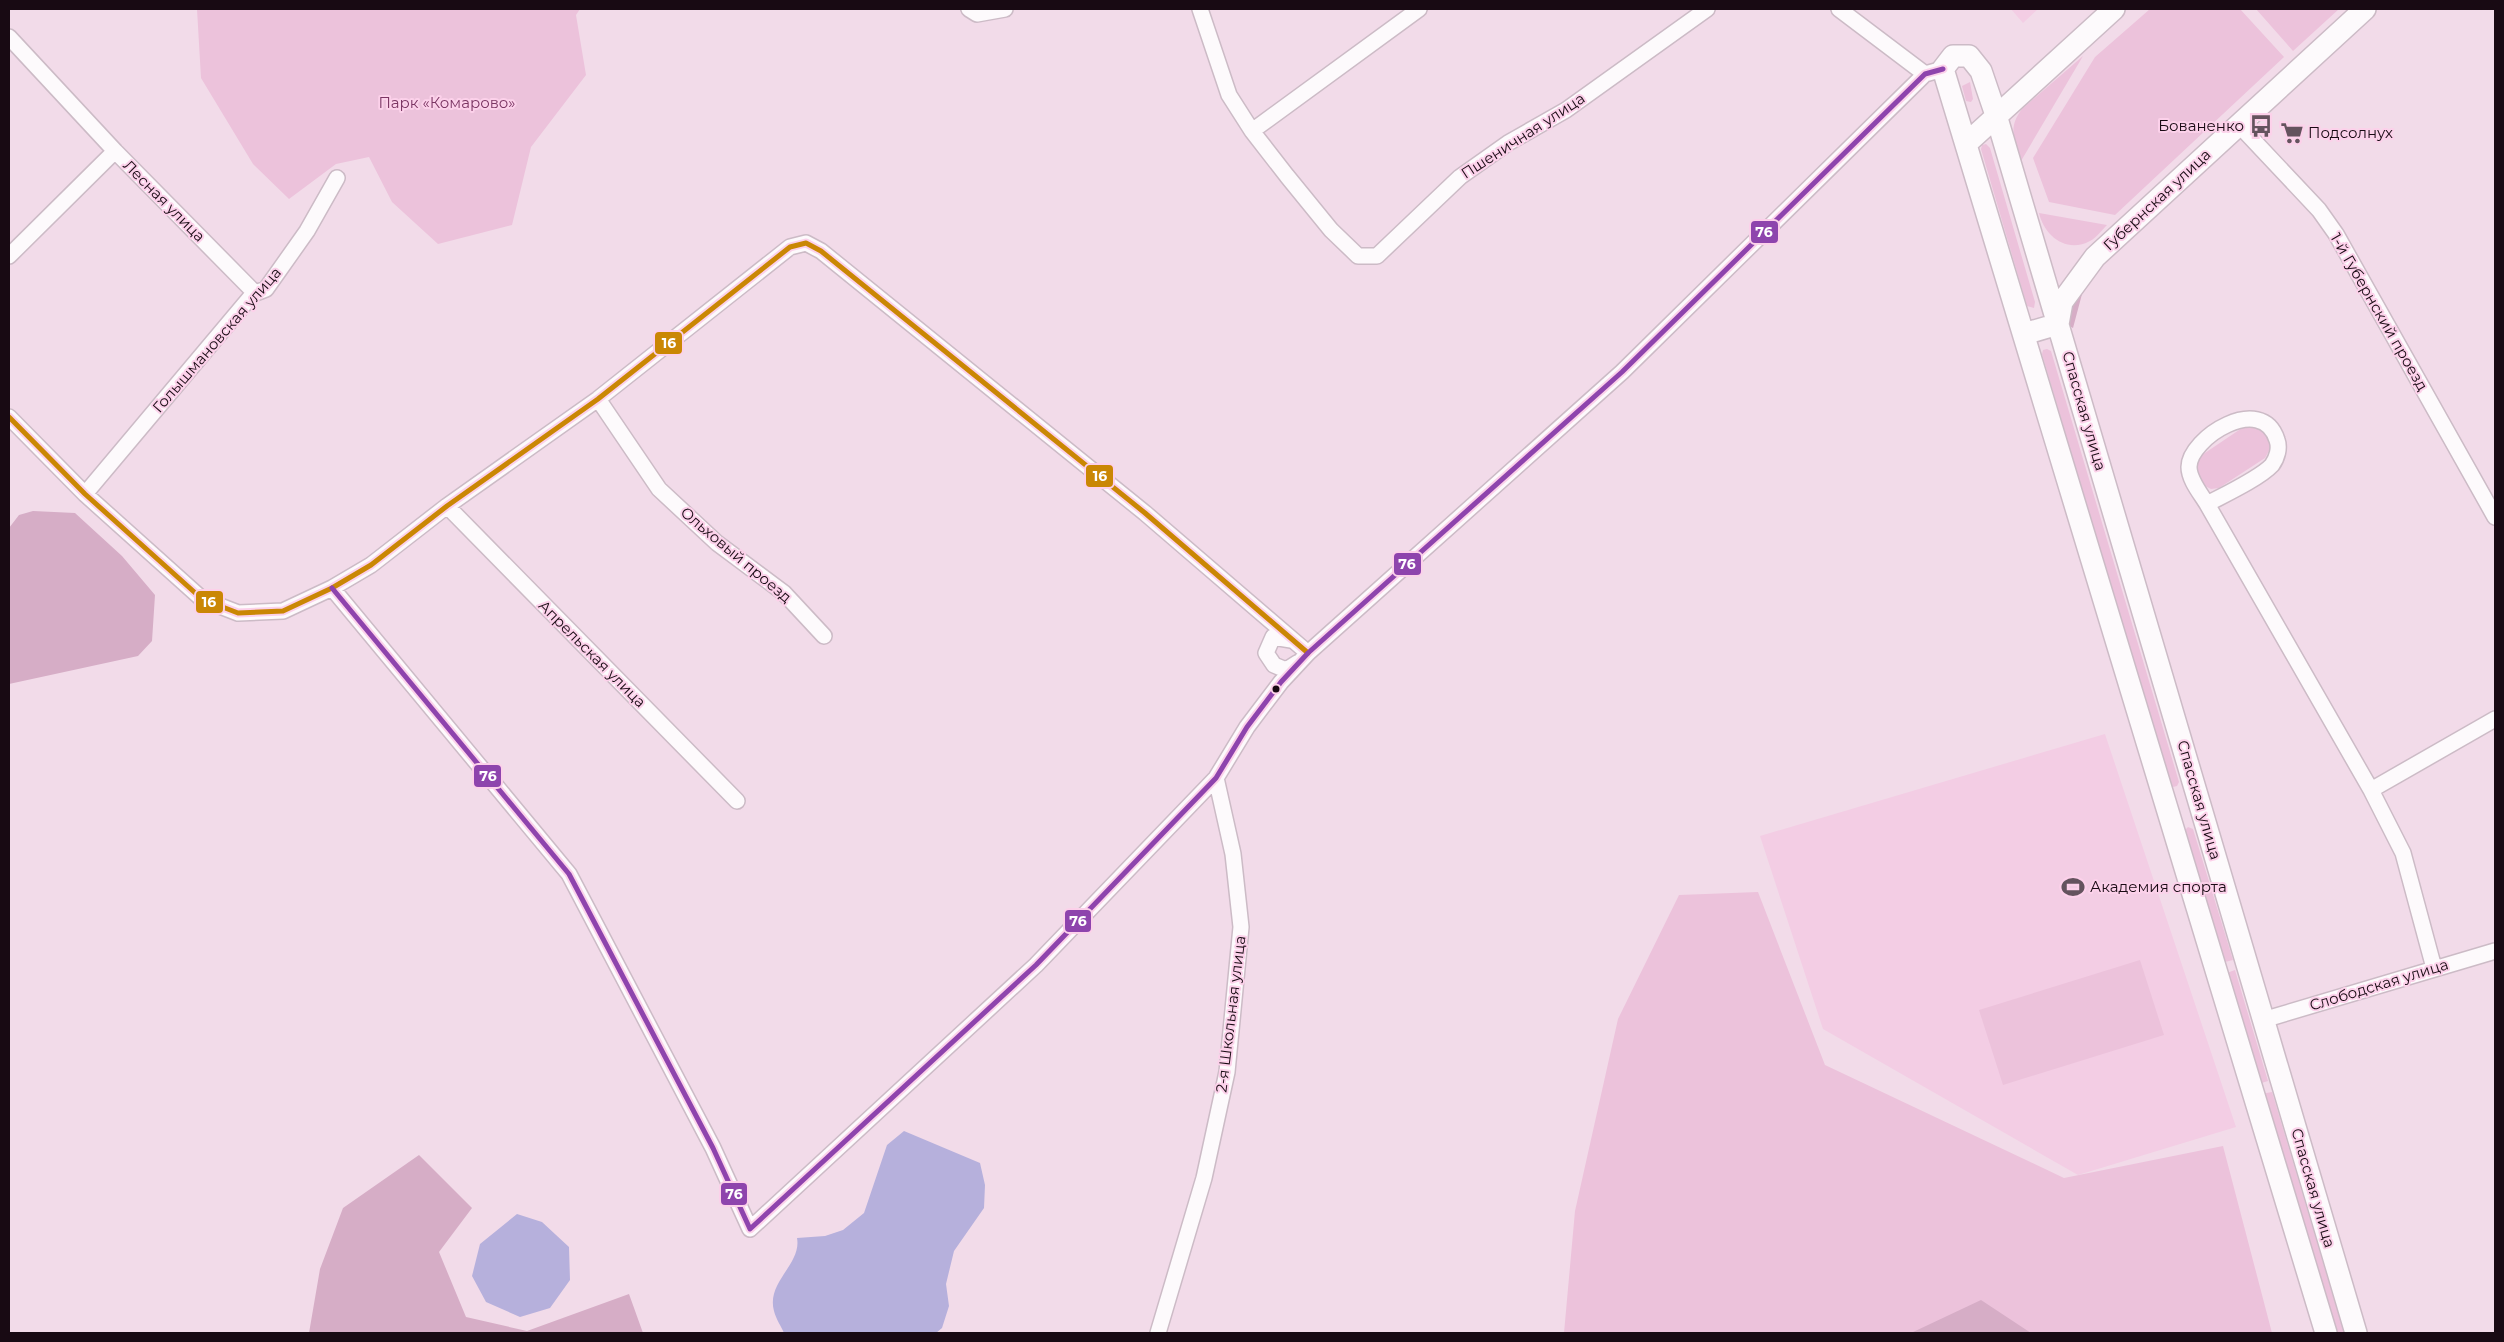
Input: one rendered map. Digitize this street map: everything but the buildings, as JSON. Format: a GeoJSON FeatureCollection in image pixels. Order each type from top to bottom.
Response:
{"type":"FeatureCollection","features":[{"type":"Feature","properties":{"kind":"street"},"geometry":{"type":"LineString","coordinates":[[968,9],[977,14],[1005,9]]}},
{"type":"Feature","properties":{"kind":"street","name":"Пшеничная улица"},"geometry":{"type":"LineString","coordinates":[[1200,9],[1228,95],[1252,131],[1331,230],[1358,256],[1377,256],[1460,177],[1508,143],[1566,110],[1706,9]]}},
{"type":"Feature","properties":{"kind":"street"},"geometry":{"type":"LineString","coordinates":[[1252,131],[1419,9]]}},
{"type":"Feature","properties":{"kind":"street"},"geometry":{"type":"LineString","coordinates":[[332,588],[569,874],[713,1148],[750,1228],[1036,965],[1216,778],[1247,727],[1281,682],[1306,656],[1622,372],[1934,71],[1839,9]]}},
{"type":"Feature","properties":{"kind":"street"},"geometry":{"type":"LineString","coordinates":[[1967,143],[2114,9]]}},
{"type":"Feature","properties":{"kind":"street","name":"Губернская улица"},"geometry":{"type":"LineString","coordinates":[[2058,324],[2062,302],[2095,257],[2365,9]]}},
{"type":"Feature","properties":{"kind":"street"},"geometry":{"type":"LineString","coordinates":[[9,37],[115,151]]}},
{"type":"Feature","properties":{"kind":"street","name":"Спасская улица"},"geometry":{"type":"LineString","coordinates":[[2326,1333],[1967,143],[1934,71],[1953,56],[1969,56],[1981,71],[1996,115],[2356,1333]]}},
{"type":"Feature","properties":{"kind":"street","name":"1-й Губернский проезд"},"geometry":{"type":"LineString","coordinates":[[2239,124],[2319,210],[2336,234],[2495,517]]}},
{"type":"Feature","properties":{"kind":"street","name":"Лесная улица"},"geometry":{"type":"LineString","coordinates":[[9,256],[115,151],[255,293]]}},
{"type":"Feature","properties":{"kind":"street","name":"Голышмановская улица"},"geometry":{"type":"LineString","coordinates":[[85,494],[255,293],[266,289],[308,231],[337,178]]}},
{"type":"Feature","properties":{"kind":"street"},"geometry":{"type":"LineString","coordinates":[[9,416],[85,494],[202,599],[238,613],[283,611],[332,588],[371,565],[447,506],[598,399],[790,247],[806,243],[821,251],[1008,400],[1145,513],[1291,640],[1306,656]]}},
{"type":"Feature","properties":{"kind":"street"},"geometry":{"type":"LineString","coordinates":[[2024,334],[2058,324]]}},
{"type":"Feature","properties":{"kind":"street","name":"Ольховый проезд"},"geometry":{"type":"LineString","coordinates":[[598,399],[659,489],[717,543],[784,593],[824,636]]}},
{"type":"Feature","properties":{"kind":"street"},"geometry":{"type":"LineString","coordinates":[[2207,504],[2264,472],[2272,464],[2278,454],[2279,443],[2275,432],[2268,424],[2258,418],[2246,418],[2236,421],[2195,447],[2190,458],[2189,469],[2207,504],[2371,790],[2403,853],[2434,968]]}},
{"type":"Feature","properties":{"kind":"street","name":"Апрельская улица"},"geometry":{"type":"LineString","coordinates":[[447,506],[737,801]]}},
{"type":"Feature","properties":{"kind":"street"},"geometry":{"type":"LineString","coordinates":[[1291,640],[1273,637],[1266,653],[1274,665],[1286,670],[1306,656]]}},
{"type":"Feature","properties":{"kind":"street"},"geometry":{"type":"LineString","coordinates":[[2371,790],[2495,719]]}},
{"type":"Feature","properties":{"kind":"street","name":"2-я Школьная улица"},"geometry":{"type":"LineString","coordinates":[[1158,1333],[1204,1178],[1227,1072],[1241,927],[1233,854],[1216,778]]}},
{"type":"Feature","properties":{"kind":"street"},"geometry":{"type":"LineString","coordinates":[[2170,818],[2202,810]]}},
{"type":"Feature","properties":{"kind":"street","name":"Слободская улица"},"geometry":{"type":"LineString","coordinates":[[2264,1020],[2495,951]]}},
{"type":"Feature","properties":{"kind":"shaded area"},"geometry":{"type":"Polygon","coordinates":[[[2011,9],[2038,9],[2023,23],[2011,9]]]}},
{"type":"Feature","properties":{"kind":"shaded area"},"geometry":{"type":"Polygon","coordinates":[[[2086,279],[2073,328],[2064,323],[2071,296],[2086,279]]]}},
{"type":"Feature","properties":{"kind":"shaded area"},"geometry":{"type":"Polygon","coordinates":[[[33,511],[75,513],[122,556],[155,595],[152,641],[138,656],[9,684],[9,528],[19,515],[33,511]]]}},
{"type":"Feature","properties":{"kind":"shaded area"},"geometry":{"type":"Polygon","coordinates":[[[2105,734],[2236,1127],[2078,1175],[1823,1029],[1760,836],[2105,734]]]}},
{"type":"Feature","properties":{"kind":"shaded area"},"geometry":{"type":"Polygon","coordinates":[[[904,1131],[980,1163],[985,1185],[984,1208],[954,1251],[946,1284],[949,1306],[942,1328],[936,1333],[784,1333],[775,1314],[773,1301],[779,1282],[794,1256],[797,1238],[825,1236],[843,1230],[864,1213],[887,1145],[904,1131]]]}},
{"type":"Feature","properties":{"kind":"shaded area"},"geometry":{"type":"Polygon","coordinates":[[[419,1155],[472,1208],[439,1252],[466,1317],[527,1331],[629,1294],[643,1333],[309,1333],[320,1269],[343,1208],[419,1155]]]}},
{"type":"Feature","properties":{"kind":"shaded area"},"geometry":{"type":"Polygon","coordinates":[[[517,1214],[542,1222],[569,1247],[570,1280],[550,1308],[520,1317],[486,1302],[472,1276],[480,1244],[517,1214]]]}},
{"type":"Feature","properties":{"kind":"shaded area"},"geometry":{"type":"Polygon","coordinates":[[[1981,1300],[2031,1333],[1911,1333],[1981,1300]]]}},
{"type":"Feature","properties":{"kind":"green space","name":"Парк «Комарово»"},"geometry":{"type":"Polygon","coordinates":[[[197,9],[580,9],[576,15],[586,75],[531,147],[512,225],[438,244],[392,202],[369,157],[336,164],[289,199],[253,164],[201,78],[197,9]]]}},
{"type":"Feature","properties":{"kind":"green space"},"geometry":{"type":"Polygon","coordinates":[[[2150,9],[2240,9],[2284,57],[2115,215],[2049,202],[2033,158],[2095,57],[2150,9]]]}},
{"type":"Feature","properties":{"kind":"green space"},"geometry":{"type":"Polygon","coordinates":[[[2256,9],[2339,9],[2293,51],[2256,9]]]}},
{"type":"Feature","properties":{"kind":"green space"},"geometry":{"type":"Polygon","coordinates":[[[2083,56],[2021,161],[2014,134],[2017,116],[2022,109],[2083,56]]]}},
{"type":"Feature","properties":{"kind":"green space"},"geometry":{"type":"Polygon","coordinates":[[[1970,82],[1973,99],[1971,102],[1966,101],[1962,86],[1970,82]]]}},
{"type":"Feature","properties":{"kind":"green space"},"geometry":{"type":"Polygon","coordinates":[[[1986,144],[1990,148],[2035,302],[2034,308],[2027,306],[1981,149],[1982,145],[1986,144]]]}},
{"type":"Feature","properties":{"kind":"green space"},"geometry":{"type":"Polygon","coordinates":[[[2039,213],[2107,225],[2090,241],[2073,245],[2065,244],[2051,235],[2039,213]]]}},
{"type":"Feature","properties":{"kind":"green space"},"geometry":{"type":"Polygon","coordinates":[[[2043,350],[2051,351],[2179,782],[2177,786],[2173,787],[2169,784],[2042,354],[2043,350]]]}},
{"type":"Feature","properties":{"kind":"green space"},"geometry":{"type":"Polygon","coordinates":[[[2252,425],[2266,430],[2272,445],[2265,458],[2219,488],[2211,489],[2199,483],[2194,470],[2199,457],[2242,428],[2252,425]]]}},
{"type":"Feature","properties":{"kind":"green space"},"geometry":{"type":"Polygon","coordinates":[[[2188,827],[2193,829],[2233,960],[2221,963],[2183,832],[2188,827]]]}},
{"type":"Feature","properties":{"kind":"green space"},"geometry":{"type":"Polygon","coordinates":[[[1758,892],[1825,1065],[2064,1178],[2223,1146],[2272,1333],[1564,1333],[1575,1211],[1618,1019],[1679,895],[1758,892]]]}},
{"type":"Feature","properties":{"kind":"green space"},"geometry":{"type":"Polygon","coordinates":[[[2140,960],[2164,1035],[2003,1085],[1979,1010],[2140,960]]]}},
{"type":"Feature","properties":{"kind":"green space"},"geometry":{"type":"Polygon","coordinates":[[[2235,970],[2268,1081],[2258,1084],[2224,974],[2235,970]]]}},
{"type":"Feature","properties":{"kind":"green space"},"geometry":{"type":"Polygon","coordinates":[[[2272,1092],[2344,1333],[2333,1333],[2261,1094],[2272,1092]]]}},
{"type":"Feature","properties":{"kind":"transit line","name":"76"},"geometry":{"type":"LineString","coordinates":[[332,588],[569,874],[713,1148],[750,1229],[1036,965],[1216,778],[1247,727],[1281,682],[1308,653],[1622,372],[1925,74],[1943,69]]}},
{"type":"Feature","properties":{"kind":"transit line","name":"16"},"geometry":{"type":"LineString","coordinates":[[9,417],[85,494],[202,599],[238,613],[283,611],[332,588],[371,565],[447,506],[598,399],[790,247],[806,243],[821,251],[1145,513],[1308,653]]}},
{"type":"Feature","properties":{"kind":"place","name":"Бованенко"},"geometry":{"type":"Point","coordinates":[2261,126]}},
{"type":"Feature","properties":{"kind":"place","name":"Подсолнух"},"geometry":{"type":"Point","coordinates":[2292,133]}},
{"type":"Feature","properties":{"kind":"place","name":"Академия спорта"},"geometry":{"type":"Point","coordinates":[2073,887]}}]}
